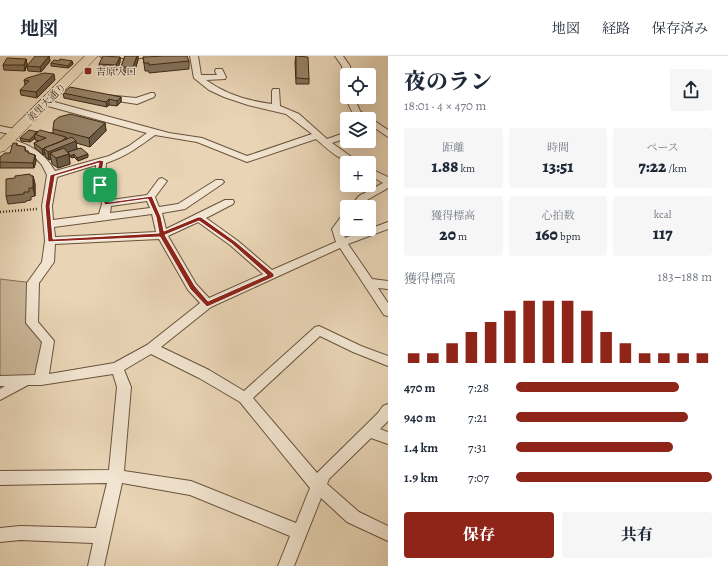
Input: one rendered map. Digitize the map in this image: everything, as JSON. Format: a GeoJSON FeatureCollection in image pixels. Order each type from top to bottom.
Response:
{"type":"FeatureCollection","features":[{"type":"Feature","properties":{"kind":"main road","name":"美里大通り"},"geometry":{"type":"LineString","coordinates":[[3,145],[64,89],[92,56]]}},
{"type":"Feature","properties":{"kind":"street"},"geometry":{"type":"LineString","coordinates":[[104,56],[152,56]]}},
{"type":"Feature","properties":{"kind":"street"},"geometry":{"type":"LineString","coordinates":[[194,56],[198,78],[208,86],[223,94],[243,101],[276,107],[299,119],[344,156]]}},
{"type":"Feature","properties":{"kind":"street"},"geometry":{"type":"LineString","coordinates":[[339,56],[346,68]]}},
{"type":"Feature","properties":{"kind":"street"},"geometry":{"type":"LineString","coordinates":[[198,78],[222,77],[219,71]]}},
{"type":"Feature","properties":{"kind":"street"},"geometry":{"type":"LineString","coordinates":[[276,91],[276,107]]}},
{"type":"Feature","properties":{"kind":"street"},"geometry":{"type":"LineString","coordinates":[[98,95],[127,101],[137,101],[151,95]]}},
{"type":"Feature","properties":{"kind":"street"},"geometry":{"type":"LineString","coordinates":[[47,103],[169,136],[199,140],[247,159],[318,135]]}},
{"type":"Feature","properties":{"kind":"street"},"geometry":{"type":"LineString","coordinates":[[376,127],[388,134]]}},
{"type":"Feature","properties":{"kind":"street"},"geometry":{"type":"LineString","coordinates":[[0,129],[16,132]]}},
{"type":"Feature","properties":{"kind":"street"},"geometry":{"type":"LineString","coordinates":[[52,175],[112,158],[132,148],[154,132]]}},
{"type":"Feature","properties":{"kind":"street"},"geometry":{"type":"LineString","coordinates":[[326,142],[340,137]]}},
{"type":"Feature","properties":{"kind":"street"},"geometry":{"type":"LineString","coordinates":[[0,395],[34,380],[48,341],[32,323],[33,283],[48,262],[50,240],[48,208],[52,175],[46,164],[36,153],[23,146],[3,145]]}},
{"type":"Feature","properties":{"kind":"street"},"geometry":{"type":"LineString","coordinates":[[102,161],[98,173],[107,204],[103,218]]}},
{"type":"Feature","properties":{"kind":"street"},"geometry":{"type":"LineString","coordinates":[[376,175],[388,181]]}},
{"type":"Feature","properties":{"kind":"street"},"geometry":{"type":"LineString","coordinates":[[107,204],[150,197],[162,181]]}},
{"type":"Feature","properties":{"kind":"street"},"geometry":{"type":"LineString","coordinates":[[49,224],[180,207],[220,182]]}},
{"type":"Feature","properties":{"kind":"street"},"geometry":{"type":"LineString","coordinates":[[361,200],[388,184]]}},
{"type":"Feature","properties":{"kind":"street"},"geometry":{"type":"LineString","coordinates":[[150,197],[159,217],[162,235],[192,287],[207,304]]}},
{"type":"Feature","properties":{"kind":"street"},"geometry":{"type":"LineString","coordinates":[[50,240],[162,235],[200,218],[229,202]]}},
{"type":"Feature","properties":{"kind":"street"},"geometry":{"type":"LineString","coordinates":[[200,218],[234,243],[271,275]]}},
{"type":"Feature","properties":{"kind":"street"},"geometry":{"type":"LineString","coordinates":[[340,225],[337,229],[342,243],[388,312]]}},
{"type":"Feature","properties":{"kind":"street"},"geometry":{"type":"LineString","coordinates":[[0,381],[34,380],[116,368],[152,348],[207,304],[342,243],[388,225]]}},
{"type":"Feature","properties":{"kind":"street"},"geometry":{"type":"LineString","coordinates":[[369,283],[388,285]]}},
{"type":"Feature","properties":{"kind":"street"},"geometry":{"type":"LineString","coordinates":[[245,398],[319,330],[356,349],[388,361]]}},
{"type":"Feature","properties":{"kind":"street"},"geometry":{"type":"LineString","coordinates":[[152,348],[204,374],[245,398],[320,487],[353,516],[388,534]]}},
{"type":"Feature","properties":{"kind":"street"},"geometry":{"type":"LineString","coordinates":[[96,566],[116,476],[124,387],[116,368]]}},
{"type":"Feature","properties":{"kind":"street"},"geometry":{"type":"LineString","coordinates":[[286,566],[320,487],[323,475],[369,431],[388,410]]}},
{"type":"Feature","properties":{"kind":"street"},"geometry":{"type":"LineString","coordinates":[[369,431],[388,438]]}},
{"type":"Feature","properties":{"kind":"street"},"geometry":{"type":"LineString","coordinates":[[0,478],[116,476],[192,488],[300,532]]}},
{"type":"Feature","properties":{"kind":"street"},"geometry":{"type":"LineString","coordinates":[[0,535],[20,533],[103,536]]}},
{"type":"Feature","properties":{"kind":"path"},"geometry":{"type":"LineString","coordinates":[[0,212],[48,208]]}},
{"type":"Feature","properties":{"kind":"shaded area"},"geometry":{"type":"Polygon","coordinates":[[[0,279],[33,283],[32,323],[48,341],[41,380],[0,381],[0,279]]]}},
{"type":"Feature","properties":{"kind":"building"},"geometry":{"type":"Polygon","coordinates":[[[35,56],[49,56],[40,67],[27,66],[35,56]]]}},
{"type":"Feature","properties":{"kind":"building"},"geometry":{"type":"Polygon","coordinates":[[[103,56],[120,57],[116,65],[99,64],[103,56]]]}},
{"type":"Feature","properties":{"kind":"building"},"geometry":{"type":"Polygon","coordinates":[[[125,56],[137,56],[133,67],[121,67],[125,56]]]}},
{"type":"Feature","properties":{"kind":"building"},"geometry":{"type":"Polygon","coordinates":[[[187,56],[189,61],[149,65],[149,63],[144,63],[143,57],[187,56]]]}},
{"type":"Feature","properties":{"kind":"building"},"geometry":{"type":"Polygon","coordinates":[[[296,56],[308,57],[309,79],[296,78],[296,56]]]}},
{"type":"Feature","properties":{"kind":"building"},"geometry":{"type":"Polygon","coordinates":[[[7,58],[26,59],[24,65],[3,65],[7,58]]]}},
{"type":"Feature","properties":{"kind":"building"},"geometry":{"type":"Polygon","coordinates":[[[60,59],[72,61],[68,66],[51,63],[54,60],[59,61],[60,59]]]}},
{"type":"Feature","properties":{"kind":"building"},"geometry":{"type":"Polygon","coordinates":[[[44,73],[54,74],[36,92],[20,90],[29,81],[24,80],[44,73]]]}},
{"type":"Feature","properties":{"kind":"building"},"geometry":{"type":"Polygon","coordinates":[[[70,87],[121,97],[117,101],[109,99],[106,102],[63,93],[70,87]]]}},
{"type":"Feature","properties":{"kind":"building"},"geometry":{"type":"Polygon","coordinates":[[[70,114],[105,123],[89,138],[53,129],[54,121],[59,117],[70,114]]]}},
{"type":"Feature","properties":{"kind":"building"},"geometry":{"type":"Polygon","coordinates":[[[29,130],[38,132],[29,140],[20,138],[29,130]]]}},
{"type":"Feature","properties":{"kind":"building"},"geometry":{"type":"Polygon","coordinates":[[[40,130],[66,137],[62,141],[42,149],[34,143],[46,138],[34,134],[40,130]]]}},
{"type":"Feature","properties":{"kind":"building"},"geometry":{"type":"Polygon","coordinates":[[[72,137],[76,141],[48,152],[44,148],[72,137]]]}},
{"type":"Feature","properties":{"kind":"building"},"geometry":{"type":"Polygon","coordinates":[[[13,143],[17,143],[16,145],[25,147],[25,151],[35,155],[33,163],[0,162],[0,157],[5,153],[10,153],[13,143]]]}},
{"type":"Feature","properties":{"kind":"building"},"geometry":{"type":"Polygon","coordinates":[[[64,148],[69,154],[56,158],[50,153],[64,148]]]}},
{"type":"Feature","properties":{"kind":"building"},"geometry":{"type":"Polygon","coordinates":[[[81,148],[88,154],[77,158],[74,154],[71,156],[68,152],[81,148]]]}},
{"type":"Feature","properties":{"kind":"building"},"geometry":{"type":"Polygon","coordinates":[[[30,174],[33,176],[33,188],[29,188],[29,192],[6,196],[6,179],[30,174]]]}},
{"type":"Feature","properties":{"kind":"place","name":"吉原入口"},"geometry":{"type":"Point","coordinates":[88,71]}},
{"type":"Feature","properties":{"kind":"route"},"geometry":{"type":"LineString","coordinates":[[100,185],[98,173],[102,161],[52,175],[48,206],[50,240],[162,235],[200,218],[234,243],[271,275],[207,304],[192,287],[162,235],[159,217],[150,197],[107,204],[100,185]]}}]}
